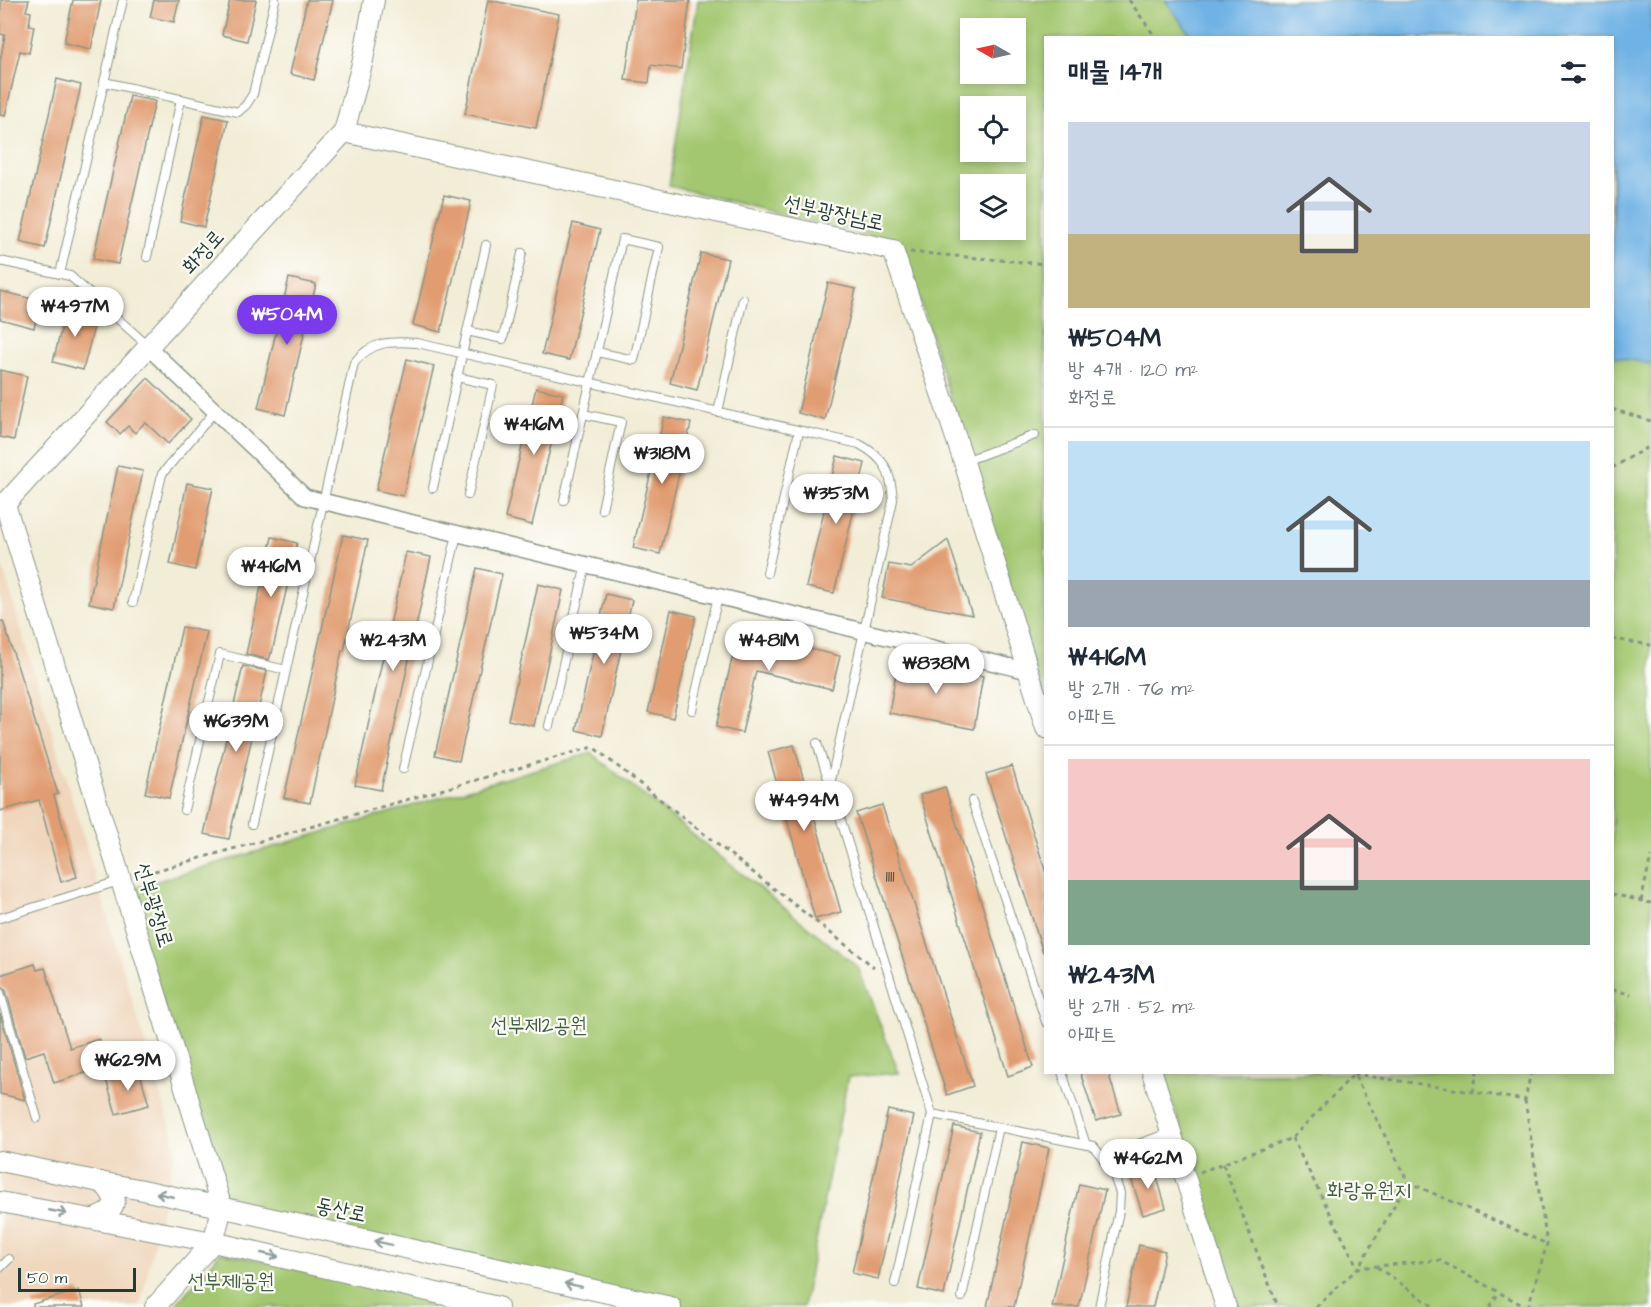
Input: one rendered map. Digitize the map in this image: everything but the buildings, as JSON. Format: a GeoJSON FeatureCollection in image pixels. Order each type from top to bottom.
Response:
{"type":"FeatureCollection","features":[{"type":"Feature","properties":{"kind":"street","name":"화정로"},"geometry":{"type":"LineString","coordinates":[[3,503],[344,132],[363,60],[374,0]]}},
{"type":"Feature","properties":{"kind":"street","name":"선부광장남로"},"geometry":{"type":"LineString","coordinates":[[344,132],[893,250],[964,462],[1044,722]]}},
{"type":"Feature","properties":{"kind":"street"},"geometry":{"type":"LineString","coordinates":[[148,347],[305,497],[1028,670]]}},
{"type":"Feature","properties":{"kind":"street","name":"선부광장1로"},"geometry":{"type":"LineString","coordinates":[[3,503],[222,1208]]}},
{"type":"Feature","properties":{"kind":"street"},"geometry":{"type":"LineString","coordinates":[[1153,1074],[1226,1307]]}},
{"type":"Feature","properties":{"kind":"street","name":"동산로"},"geometry":{"type":"LineString","coordinates":[[0,1161],[143,1190],[671,1307]]}},
{"type":"Feature","properties":{"kind":"street"},"geometry":{"type":"LineString","coordinates":[[94,1219],[108,1212],[114,1206],[115,1200],[108,1188],[100,1182]]}},
{"type":"Feature","properties":{"kind":"street"},"geometry":{"type":"LineString","coordinates":[[0,1202],[213,1242],[498,1307]]}},
{"type":"Feature","properties":{"kind":"street"},"geometry":{"type":"LineString","coordinates":[[155,1307],[213,1242],[222,1208]]}},
{"type":"Feature","properties":{"kind":"lane"},"geometry":{"type":"LineString","coordinates":[[60,274],[123,0]]}},
{"type":"Feature","properties":{"kind":"lane"},"geometry":{"type":"LineString","coordinates":[[104,82],[238,112],[253,94],[275,0]]}},
{"type":"Feature","properties":{"kind":"lane"},"geometry":{"type":"LineString","coordinates":[[147,257],[182,99]]}},
{"type":"Feature","properties":{"kind":"lane"},"geometry":{"type":"LineString","coordinates":[[564,500],[622,239],[659,247],[634,360],[597,352]]}},
{"type":"Feature","properties":{"kind":"lane"},"geometry":{"type":"LineString","coordinates":[[433,488],[486,245]]}},
{"type":"Feature","properties":{"kind":"lane"},"geometry":{"type":"LineString","coordinates":[[467,331],[503,339],[522,253]]}},
{"type":"Feature","properties":{"kind":"lane"},"geometry":{"type":"LineString","coordinates":[[0,261],[70,276],[148,347]]}},
{"type":"Feature","properties":{"kind":"lane"},"geometry":{"type":"LineString","coordinates":[[718,412],[743,299]]}},
{"type":"Feature","properties":{"kind":"lane"},"geometry":{"type":"LineString","coordinates":[[252,824],[354,363],[362,353],[385,343],[417,343],[859,444],[879,458],[887,468],[892,483],[893,500],[830,785]]}},
{"type":"Feature","properties":{"kind":"lane"},"geometry":{"type":"LineString","coordinates":[[457,377],[493,386],[468,495]]}},
{"type":"Feature","properties":{"kind":"lane"},"geometry":{"type":"LineString","coordinates":[[133,602],[162,474],[215,411]]}},
{"type":"Feature","properties":{"kind":"lane"},"geometry":{"type":"LineString","coordinates":[[583,414],[621,422],[602,509]]}},
{"type":"Feature","properties":{"kind":"lane"},"geometry":{"type":"LineString","coordinates":[[767,573],[799,431]]}},
{"type":"Feature","properties":{"kind":"lane"},"geometry":{"type":"LineString","coordinates":[[964,462],[1035,435]]}},
{"type":"Feature","properties":{"kind":"lane"},"geometry":{"type":"LineString","coordinates":[[403,769],[457,534]]}},
{"type":"Feature","properties":{"kind":"lane"},"geometry":{"type":"LineString","coordinates":[[549,726],[586,564]]}},
{"type":"Feature","properties":{"kind":"lane"},"geometry":{"type":"LineString","coordinates":[[692,710],[718,596]]}},
{"type":"Feature","properties":{"kind":"lane"},"geometry":{"type":"LineString","coordinates":[[184,810],[220,654],[286,670]]}},
{"type":"Feature","properties":{"kind":"lane"},"geometry":{"type":"LineString","coordinates":[[817,743],[932,1114],[895,1283]]}},
{"type":"Feature","properties":{"kind":"lane"},"geometry":{"type":"LineString","coordinates":[[972,801],[1044,1016]]}},
{"type":"Feature","properties":{"kind":"lane"},"geometry":{"type":"LineString","coordinates":[[0,918],[121,880]]}},
{"type":"Feature","properties":{"kind":"lane"},"geometry":{"type":"LineString","coordinates":[[0,993],[37,1118]]}},
{"type":"Feature","properties":{"kind":"lane"},"geometry":{"type":"LineString","coordinates":[[1063,1074],[1086,1145]]}},
{"type":"Feature","properties":{"kind":"lane"},"geometry":{"type":"LineString","coordinates":[[932,1114],[1093,1146],[1114,1176],[1120,1193],[1119,1211],[1099,1307]]}},
{"type":"Feature","properties":{"kind":"lane"},"geometry":{"type":"LineString","coordinates":[[962,1297],[999,1127]]}},
{"type":"Feature","properties":{"kind":"lane"},"geometry":{"type":"LineString","coordinates":[[1102,1157],[1171,1133]]}},
{"type":"Feature","properties":{"kind":"lane"},"geometry":{"type":"LineString","coordinates":[[0,1268],[9,1259]]}},
{"type":"Feature","properties":{"kind":"path"},"geometry":{"type":"LineString","coordinates":[[1128,0],[1154,36]]}},
{"type":"Feature","properties":{"kind":"path"},"geometry":{"type":"LineString","coordinates":[[893,250],[1044,264]]}},
{"type":"Feature","properties":{"kind":"path"},"geometry":{"type":"LineString","coordinates":[[1614,410],[1651,421]]}},
{"type":"Feature","properties":{"kind":"path"},"geometry":{"type":"LineString","coordinates":[[1614,467],[1651,445]]}},
{"type":"Feature","properties":{"kind":"path"},"geometry":{"type":"LineString","coordinates":[[1614,639],[1651,645]]}},
{"type":"Feature","properties":{"kind":"path"},"geometry":{"type":"LineString","coordinates":[[121,880],[593,747],[891,980]]}},
{"type":"Feature","properties":{"kind":"path"},"geometry":{"type":"LineString","coordinates":[[1641,901],[1651,856]]}},
{"type":"Feature","properties":{"kind":"path"},"geometry":{"type":"LineString","coordinates":[[1614,894],[1651,903]]}},
{"type":"Feature","properties":{"kind":"path"},"geometry":{"type":"LineString","coordinates":[[1614,990],[1631,994]]}},
{"type":"Feature","properties":{"kind":"path"},"geometry":{"type":"LineString","coordinates":[[1185,1178],[1292,1138],[1353,1074]]}},
{"type":"Feature","properties":{"kind":"path"},"geometry":{"type":"LineString","coordinates":[[1354,1074],[1408,1182],[1547,1244]]}},
{"type":"Feature","properties":{"kind":"path"},"geometry":{"type":"LineString","coordinates":[[1360,1074],[1525,1100]]}},
{"type":"Feature","properties":{"kind":"path"},"geometry":{"type":"LineString","coordinates":[[1473,1092],[1477,1074]]}},
{"type":"Feature","properties":{"kind":"path"},"geometry":{"type":"LineString","coordinates":[[1358,1268],[1439,1260],[1527,1307],[1547,1244],[1525,1100],[1531,1074]]}},
{"type":"Feature","properties":{"kind":"path"},"geometry":{"type":"LineString","coordinates":[[1292,1138],[1358,1268]]}},
{"type":"Feature","properties":{"kind":"path"},"geometry":{"type":"LineString","coordinates":[[1222,1164],[1278,1307]]}},
{"type":"Feature","properties":{"kind":"path"},"geometry":{"type":"LineString","coordinates":[[1316,1307],[1358,1268],[1408,1182]]}},
{"type":"Feature","properties":{"kind":"path"},"geometry":{"type":"LineString","coordinates":[[1376,1266],[1434,1307]]}},
{"type":"Feature","properties":{"kind":"path"},"geometry":{"type":"LineString","coordinates":[[1490,1307],[1499,1292]]}},
{"type":"Feature","properties":{"kind":"shaded area"},"geometry":{"type":"Polygon","coordinates":[[[0,558],[176,1146],[140,1307],[0,1307],[0,558]]]}},
{"type":"Feature","properties":{"kind":"green space","name":"화랑유원지"},"geometry":{"type":"Polygon","coordinates":[[[698,0],[1651,0],[1651,1307],[1239,1307],[1163,1074],[1614,1074],[1614,36],[1044,36],[1044,696],[902,244],[669,186],[698,0]]]}},
{"type":"Feature","properties":{"kind":"green space","name":"선부제2공원"},"geometry":{"type":"Polygon","coordinates":[[[591,753],[858,967],[899,1073],[848,1077],[803,1307],[686,1307],[227,1206],[127,890],[591,753]]]}},
{"type":"Feature","properties":{"kind":"green space","name":"선부제1공원"},"geometry":{"type":"Polygon","coordinates":[[[221,1252],[469,1307],[174,1307],[221,1252]]]}},
{"type":"Feature","properties":{"kind":"water"},"geometry":{"type":"Polygon","coordinates":[[[1165,0],[1651,0],[1651,364],[1614,357],[1614,36],[1191,36],[1165,0]]]}}]}
